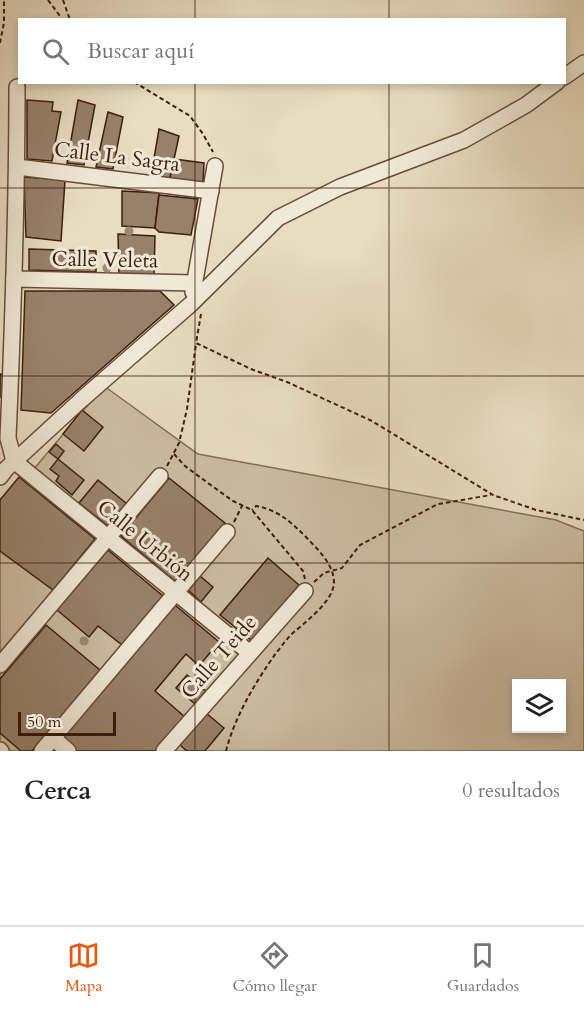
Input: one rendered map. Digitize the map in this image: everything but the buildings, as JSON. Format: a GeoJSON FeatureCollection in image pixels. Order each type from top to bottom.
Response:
{"type":"FeatureCollection","features":[{"type":"Feature","properties":{"kind":"street"},"geometry":{"type":"LineString","coordinates":[[566,76],[584,63]]}},
{"type":"Feature","properties":{"kind":"street"},"geometry":{"type":"LineString","coordinates":[[0,477],[14,461],[89,393],[191,304],[200,287],[278,218],[340,187],[464,140],[526,105],[554,84]]}},
{"type":"Feature","properties":{"kind":"street"},"geometry":{"type":"LineString","coordinates":[[14,461],[8,438],[17,167],[17,87]]}},
{"type":"Feature","properties":{"kind":"street"},"geometry":{"type":"LineString","coordinates":[[200,287],[216,165]]}},
{"type":"Feature","properties":{"kind":"street","name":"Calle La Sagra"},"geometry":{"type":"LineString","coordinates":[[17,167],[211,190]]}},
{"type":"Feature","properties":{"kind":"street","name":"Calle Veleta"},"geometry":{"type":"LineString","coordinates":[[14,279],[200,287]]}},
{"type":"Feature","properties":{"kind":"street","name":"Calle Urbión"},"geometry":{"type":"LineString","coordinates":[[14,461],[250,653]]}},
{"type":"Feature","properties":{"kind":"street"},"geometry":{"type":"LineString","coordinates":[[0,665],[160,476]]}},
{"type":"Feature","properties":{"kind":"street"},"geometry":{"type":"LineString","coordinates":[[42,751],[227,532]]}},
{"type":"Feature","properties":{"kind":"street","name":"Calle Teide"},"geometry":{"type":"LineString","coordinates":[[164,751],[305,591]]}},
{"type":"Feature","properties":{"kind":"street"},"geometry":{"type":"LineString","coordinates":[[53,738],[68,751]]}},
{"type":"Feature","properties":{"kind":"path"},"geometry":{"type":"LineString","coordinates":[[0,43],[4,22],[4,0]]}},
{"type":"Feature","properties":{"kind":"path"},"geometry":{"type":"LineString","coordinates":[[48,0],[62,18]]}},
{"type":"Feature","properties":{"kind":"path"},"geometry":{"type":"LineString","coordinates":[[63,0],[69,18]]}},
{"type":"Feature","properties":{"kind":"path"},"geometry":{"type":"LineString","coordinates":[[137,84],[190,116],[216,158],[216,165]]}},
{"type":"Feature","properties":{"kind":"path"},"geometry":{"type":"LineString","coordinates":[[160,476],[179,443],[187,409],[196,343],[200,287]]}},
{"type":"Feature","properties":{"kind":"path"},"geometry":{"type":"LineString","coordinates":[[196,343],[372,421],[493,495],[536,510],[584,520]]}},
{"type":"Feature","properties":{"kind":"path"},"geometry":{"type":"LineString","coordinates":[[174,454],[185,466],[233,501],[252,510],[303,571],[305,591]]}},
{"type":"Feature","properties":{"kind":"path"},"geometry":{"type":"LineString","coordinates":[[305,591],[324,573],[342,568],[360,545],[408,519],[438,504],[493,495]]}},
{"type":"Feature","properties":{"kind":"path"},"geometry":{"type":"LineString","coordinates":[[227,532],[242,505]]}},
{"type":"Feature","properties":{"kind":"shaded area"},"geometry":{"type":"Polygon","coordinates":[[[104,386],[198,454],[556,520],[584,531],[584,751],[0,751],[0,509],[104,386]]]}}]}
